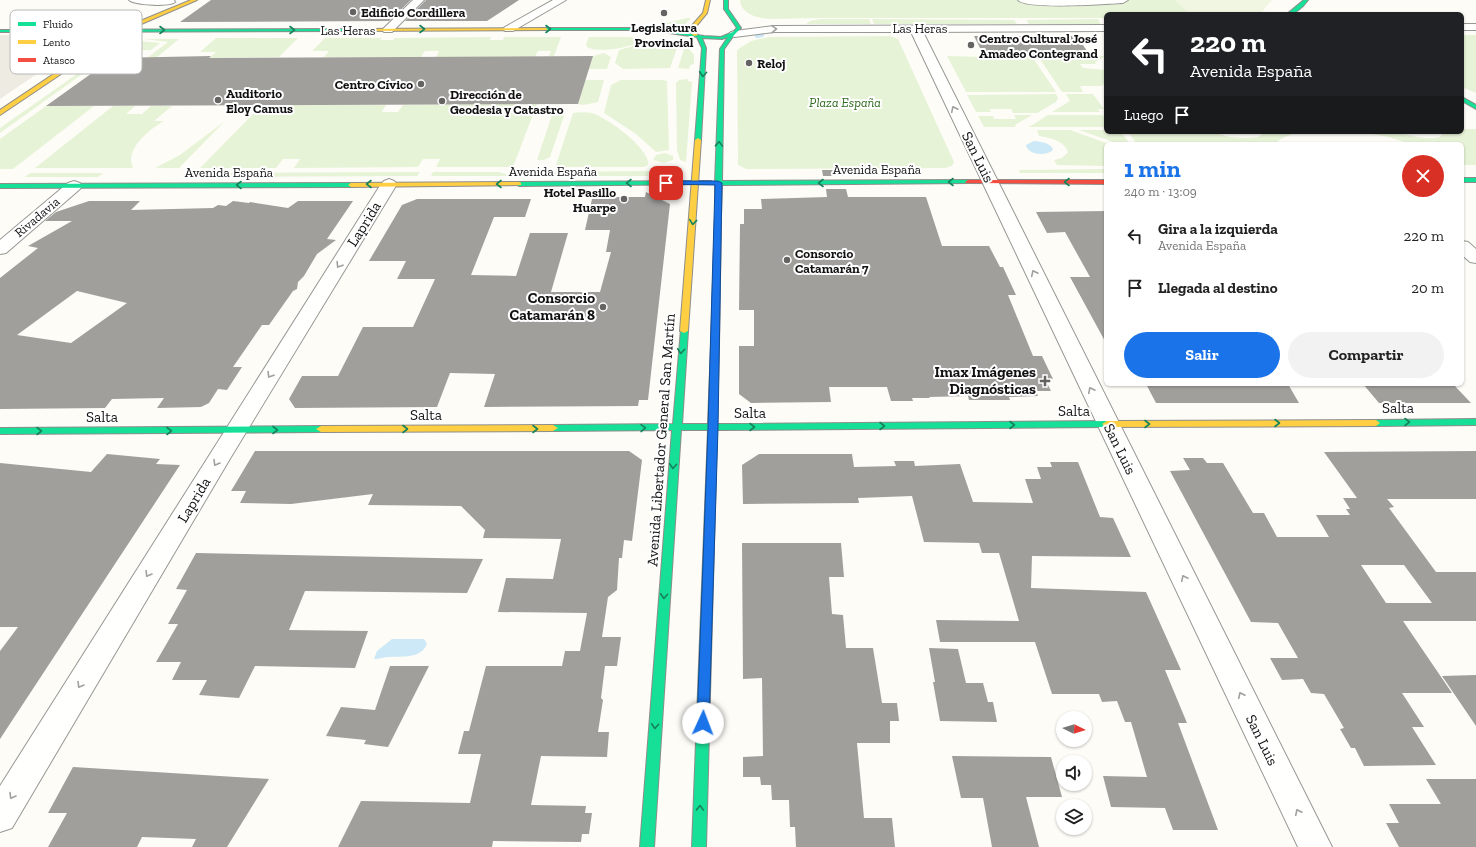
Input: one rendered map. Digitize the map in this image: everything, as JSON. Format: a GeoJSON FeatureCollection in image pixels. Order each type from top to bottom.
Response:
{"type":"FeatureCollection","features":[{"type":"Feature","properties":{"kind":"main road"},"geometry":{"type":"LineString","coordinates":[[142,22],[195,0]]}},
{"type":"Feature","properties":{"kind":"main road"},"geometry":{"type":"LineString","coordinates":[[695,24],[706,13],[708,0]]}},
{"type":"Feature","properties":{"kind":"main road"},"geometry":{"type":"LineString","coordinates":[[726,0],[726,9],[735,31]]}},
{"type":"Feature","properties":{"kind":"main road"},"geometry":{"type":"LineString","coordinates":[[142,13],[172,1]]}},
{"type":"Feature","properties":{"kind":"main road"},"geometry":{"type":"LineString","coordinates":[[1292,12],[1302,6]]}},
{"type":"Feature","properties":{"kind":"main road"},"geometry":{"type":"LineString","coordinates":[[695,24],[709,21]]}},
{"type":"Feature","properties":{"kind":"main road"},"geometry":{"type":"LineString","coordinates":[[725,21],[735,31]]}},
{"type":"Feature","properties":{"kind":"main road","name":"Avenida Libertador General San Martín"},"geometry":{"type":"LineString","coordinates":[[647,847],[676,427],[696,183],[704,46],[698,36],[690,30],[695,24]]}},
{"type":"Feature","properties":{"kind":"main road","name":"Las Heras"},"geometry":{"type":"LineString","coordinates":[[142,30],[648,29],[720,38],[735,31]]}},
{"type":"Feature","properties":{"kind":"main road","name":"Las Heras"},"geometry":{"type":"LineString","coordinates":[[0,31],[10,31]]}},
{"type":"Feature","properties":{"kind":"main road"},"geometry":{"type":"LineString","coordinates":[[699,847],[713,428],[722,47],[735,31]]}},
{"type":"Feature","properties":{"kind":"main road"},"geometry":{"type":"LineString","coordinates":[[0,113],[58,74]]}},
{"type":"Feature","properties":{"kind":"main road"},"geometry":{"type":"LineString","coordinates":[[1464,101],[1476,107]]}},
{"type":"Feature","properties":{"kind":"main road"},"geometry":{"type":"LineString","coordinates":[[1464,180],[1476,180]]}},
{"type":"Feature","properties":{"kind":"main road","name":"Avenida España"},"geometry":{"type":"LineString","coordinates":[[0,186],[1104,182]]}},
{"type":"Feature","properties":{"kind":"main road","name":"Salta"},"geometry":{"type":"LineString","coordinates":[[0,432],[1476,422]]}},
{"type":"Feature","properties":{"kind":"street"},"geometry":{"type":"LineString","coordinates":[[134,0],[172,1]]}},
{"type":"Feature","properties":{"kind":"street"},"geometry":{"type":"LineString","coordinates":[[388,30],[419,0]]}},
{"type":"Feature","properties":{"kind":"street"},"geometry":{"type":"LineString","coordinates":[[509,29],[561,0]]}},
{"type":"Feature","properties":{"kind":"street"},"geometry":{"type":"LineString","coordinates":[[1023,0],[1047,3],[1123,0]]}},
{"type":"Feature","properties":{"kind":"street"},"geometry":{"type":"LineString","coordinates":[[1464,27],[1476,27]]}},
{"type":"Feature","properties":{"kind":"street","name":"San Luis"},"geometry":{"type":"LineString","coordinates":[[915,28],[1315,847]]}},
{"type":"Feature","properties":{"kind":"street","name":"Las Heras"},"geometry":{"type":"LineString","coordinates":[[735,31],[774,29],[1104,28]]}},
{"type":"Feature","properties":{"kind":"street","name":"Laprida"},"geometry":{"type":"LineString","coordinates":[[0,816],[236,430],[389,184]]}},
{"type":"Feature","properties":{"kind":"street","name":"Rivadavia"},"geometry":{"type":"LineString","coordinates":[[0,249],[74,186]]}},
{"type":"Feature","properties":{"kind":"street"},"geometry":{"type":"LineString","coordinates":[[1464,248],[1476,258]]}},
{"type":"Feature","properties":{"kind":"green space"},"geometry":{"type":"Polygon","coordinates":[[[740,0],[1176,0],[1188,12],[1104,12],[1104,18],[770,19],[760,18],[750,14],[743,9],[740,0]]]}},
{"type":"Feature","properties":{"kind":"green space"},"geometry":{"type":"Polygon","coordinates":[[[1176,0],[1272,0],[1262,12],[1188,12],[1176,0]]]}},
{"type":"Feature","properties":{"kind":"green space"},"geometry":{"type":"Polygon","coordinates":[[[691,18],[685,25],[684,31],[665,29],[666,23],[691,18]]]}},
{"type":"Feature","properties":{"kind":"green space"},"geometry":{"type":"Polygon","coordinates":[[[820,19],[869,19],[871,24],[806,24],[810,21],[820,19]]]}},
{"type":"Feature","properties":{"kind":"green space"},"geometry":{"type":"Polygon","coordinates":[[[872,19],[1014,20],[1017,24],[874,24],[872,19]]]}},
{"type":"Feature","properties":{"kind":"green space"},"geometry":{"type":"Polygon","coordinates":[[[1098,19],[1101,24],[1029,24],[1026,20],[1098,19]]]}},
{"type":"Feature","properties":{"kind":"green space"},"geometry":{"type":"Polygon","coordinates":[[[1464,35],[1476,35],[1476,93],[1464,88],[1464,35]]]}},
{"type":"Feature","properties":{"kind":"green space","name":"Plaza España"},"geometry":{"type":"Polygon","coordinates":[[[890,36],[898,39],[954,162],[952,166],[945,168],[746,169],[738,165],[737,50],[751,41],[769,37],[890,36]]]}},
{"type":"Feature","properties":{"kind":"green space"},"geometry":{"type":"Polygon","coordinates":[[[491,37],[490,40],[503,40],[504,37],[561,37],[554,56],[549,56],[551,51],[538,51],[535,57],[436,57],[439,51],[425,51],[421,57],[324,57],[329,51],[312,51],[325,38],[382,38],[380,40],[393,40],[395,38],[491,37]]]}},
{"type":"Feature","properties":{"kind":"green space"},"geometry":{"type":"Polygon","coordinates":[[[589,37],[632,37],[646,39],[625,47],[600,50],[587,47],[586,44],[589,37]]]}},
{"type":"Feature","properties":{"kind":"green space"},"geometry":{"type":"Polygon","coordinates":[[[216,38],[298,38],[279,57],[209,58],[216,52],[200,52],[216,38]]]}},
{"type":"Feature","properties":{"kind":"green space"},"geometry":{"type":"Polygon","coordinates":[[[144,39],[179,39],[156,58],[147,58],[168,42],[144,39]]]}},
{"type":"Feature","properties":{"kind":"green space"},"geometry":{"type":"Polygon","coordinates":[[[142,41],[160,43],[151,50],[142,50],[142,41]]]}},
{"type":"Feature","properties":{"kind":"green space"},"geometry":{"type":"Polygon","coordinates":[[[651,41],[665,42],[672,44],[677,48],[670,68],[623,69],[615,63],[619,50],[651,41]]]}},
{"type":"Feature","properties":{"kind":"green space"},"geometry":{"type":"Polygon","coordinates":[[[684,49],[689,49],[694,55],[694,64],[690,65],[689,69],[678,68],[684,49]]]}},
{"type":"Feature","properties":{"kind":"green space"},"geometry":{"type":"Polygon","coordinates":[[[604,53],[611,57],[607,69],[589,69],[593,56],[604,53]]]}},
{"type":"Feature","properties":{"kind":"green space"},"geometry":{"type":"Polygon","coordinates":[[[982,55],[1031,55],[1056,92],[966,92],[947,56],[983,57],[982,55]]]}},
{"type":"Feature","properties":{"kind":"green space"},"geometry":{"type":"Polygon","coordinates":[[[1062,56],[1104,56],[1095,62],[1096,64],[1080,64],[1083,68],[1104,70],[1104,84],[1101,86],[1080,86],[1083,92],[1062,92],[1040,59],[1062,56]]]}},
{"type":"Feature","properties":{"kind":"green space"},"geometry":{"type":"Polygon","coordinates":[[[77,74],[82,74],[0,133],[0,128],[77,74]]]}},
{"type":"Feature","properties":{"kind":"green space"},"geometry":{"type":"Polygon","coordinates":[[[688,79],[688,81],[692,82],[686,162],[680,160],[677,150],[676,83],[679,80],[688,79]]]}},
{"type":"Feature","properties":{"kind":"green space"},"geometry":{"type":"Polygon","coordinates":[[[585,80],[604,80],[598,102],[584,105],[578,104],[585,80]]]}},
{"type":"Feature","properties":{"kind":"green space"},"geometry":{"type":"Polygon","coordinates":[[[621,80],[667,81],[669,150],[656,152],[636,134],[604,113],[611,85],[621,80]]]}},
{"type":"Feature","properties":{"kind":"green space"},"geometry":{"type":"Polygon","coordinates":[[[1056,94],[1058,98],[1056,102],[1037,113],[1013,113],[1011,109],[990,109],[991,112],[976,112],[967,95],[1056,94]]]}},
{"type":"Feature","properties":{"kind":"green space"},"geometry":{"type":"Polygon","coordinates":[[[1066,94],[1093,94],[1104,109],[1098,109],[1100,112],[1052,112],[1070,101],[1066,94]]]}},
{"type":"Feature","properties":{"kind":"green space"},"geometry":{"type":"Polygon","coordinates":[[[515,104],[512,111],[527,111],[530,104],[537,104],[513,167],[436,167],[440,159],[423,159],[418,167],[294,168],[300,159],[283,159],[276,168],[200,168],[254,113],[272,113],[279,105],[386,105],[382,112],[398,112],[403,105],[515,104]]]}},
{"type":"Feature","properties":{"kind":"green space"},"geometry":{"type":"Polygon","coordinates":[[[46,106],[94,106],[13,169],[0,169],[0,139],[46,106]]]}},
{"type":"Feature","properties":{"kind":"green space"},"geometry":{"type":"Polygon","coordinates":[[[113,106],[135,106],[126,114],[142,114],[151,106],[172,106],[154,121],[164,121],[146,134],[135,147],[131,161],[133,168],[35,168],[113,106]]]}},
{"type":"Feature","properties":{"kind":"green space"},"geometry":{"type":"Polygon","coordinates":[[[553,112],[561,113],[564,116],[550,157],[544,160],[537,160],[553,112]]]}},
{"type":"Feature","properties":{"kind":"green space"},"geometry":{"type":"Polygon","coordinates":[[[573,113],[592,113],[617,127],[642,151],[647,158],[648,165],[644,167],[557,167],[556,165],[573,113]]]}},
{"type":"Feature","properties":{"kind":"green space"},"geometry":{"type":"Polygon","coordinates":[[[1014,115],[1032,115],[1015,125],[1016,127],[984,127],[978,116],[993,116],[994,119],[1016,119],[1014,115]]]}},
{"type":"Feature","properties":{"kind":"green space"},"geometry":{"type":"Polygon","coordinates":[[[1048,115],[1102,115],[1104,117],[1104,127],[1029,127],[1048,115]]]}},
{"type":"Feature","properties":{"kind":"green space"},"geometry":{"type":"Polygon","coordinates":[[[225,121],[179,168],[155,168],[180,155],[225,121]]]}},
{"type":"Feature","properties":{"kind":"green space"},"geometry":{"type":"Polygon","coordinates":[[[1464,129],[1476,129],[1476,165],[1464,165],[1464,142],[1404,142],[1389,137],[1372,134],[1404,134],[1422,138],[1440,137],[1442,134],[1464,134],[1464,129]]]}},
{"type":"Feature","properties":{"kind":"green space"},"geometry":{"type":"Polygon","coordinates":[[[1037,130],[1070,130],[1104,142],[1104,166],[1057,165],[1054,160],[1062,158],[1068,152],[1066,148],[1056,140],[1039,136],[1037,130]]]}},
{"type":"Feature","properties":{"kind":"green space"},"geometry":{"type":"Polygon","coordinates":[[[1079,130],[1104,130],[1104,134],[1122,134],[1128,142],[1113,142],[1079,130]]]}},
{"type":"Feature","properties":{"kind":"green space"},"geometry":{"type":"Polygon","coordinates":[[[1130,134],[1219,134],[1230,137],[1245,138],[1258,137],[1262,134],[1296,134],[1284,137],[1277,142],[1136,142],[1130,134]]]}},
{"type":"Feature","properties":{"kind":"green space"},"geometry":{"type":"Polygon","coordinates":[[[665,153],[673,156],[673,160],[664,163],[653,160],[656,155],[665,153]]]}},
{"type":"Feature","properties":{"kind":"green space"},"geometry":{"type":"Polygon","coordinates":[[[1104,169],[1104,173],[1020,173],[1019,170],[1104,169]]]}},
{"type":"Feature","properties":{"kind":"green space"},"geometry":{"type":"Polygon","coordinates":[[[649,171],[648,176],[544,176],[545,172],[649,171]]]}},
{"type":"Feature","properties":{"kind":"green space"},"geometry":{"type":"Polygon","coordinates":[[[420,172],[417,176],[192,177],[197,173],[420,172]]]}},
{"type":"Feature","properties":{"kind":"green space"},"geometry":{"type":"Polygon","coordinates":[[[433,172],[499,172],[506,174],[507,176],[431,176],[433,172]]]}},
{"type":"Feature","properties":{"kind":"green space"},"geometry":{"type":"Polygon","coordinates":[[[30,173],[103,173],[98,177],[25,177],[30,173]]]}},
{"type":"Feature","properties":{"kind":"shaded area"},"geometry":{"type":"Polygon","coordinates":[[[0,35],[10,35],[10,74],[37,74],[0,99],[0,35]]]}},
{"type":"Feature","properties":{"kind":"water"},"geometry":{"type":"Polygon","coordinates":[[[1034,141],[1047,144],[1053,149],[1049,153],[1045,154],[1033,153],[1027,148],[1026,145],[1034,141]]]}},
{"type":"Feature","properties":{"kind":"water"},"geometry":{"type":"Polygon","coordinates":[[[392,639],[424,639],[427,644],[420,652],[411,656],[374,659],[377,651],[392,639]]]}},
{"type":"Feature","properties":{"kind":"building"},"geometry":{"type":"Polygon","coordinates":[[[211,0],[411,0],[389,21],[180,22],[211,0]]]}},
{"type":"Feature","properties":{"kind":"building"},"geometry":{"type":"Polygon","coordinates":[[[426,0],[519,0],[487,21],[405,21],[426,0]]]}},
{"type":"Feature","properties":{"kind":"building"},"geometry":{"type":"Polygon","coordinates":[[[974,36],[1074,36],[1076,39],[1079,39],[1091,57],[1049,57],[1032,56],[1031,54],[983,54],[974,36]]]}},
{"type":"Feature","properties":{"kind":"building","name":"Centro Cívico"},"geometry":{"type":"Polygon","coordinates":[[[593,56],[578,104],[46,106],[91,74],[142,74],[142,57],[593,56]]]}},
{"type":"Feature","properties":{"kind":"building"},"geometry":{"type":"Polygon","coordinates":[[[822,170],[842,170],[843,176],[823,176],[822,170]]]}},
{"type":"Feature","properties":{"kind":"building"},"geometry":{"type":"Polygon","coordinates":[[[826,189],[846,189],[848,197],[926,197],[942,246],[989,246],[1000,267],[1003,267],[1016,295],[1008,295],[1033,356],[1042,356],[1053,379],[1045,379],[1051,391],[1036,391],[1038,396],[1009,397],[1010,400],[969,400],[968,396],[912,398],[913,401],[891,401],[887,387],[829,387],[831,402],[751,403],[739,394],[739,346],[754,346],[754,310],[739,310],[740,224],[744,224],[744,209],[762,209],[761,199],[827,197],[826,189]]]}},
{"type":"Feature","properties":{"kind":"building"},"geometry":{"type":"Polygon","coordinates":[[[646,192],[670,204],[648,400],[639,400],[638,406],[484,407],[495,374],[450,373],[437,407],[295,408],[289,399],[302,376],[338,376],[363,327],[413,327],[435,279],[397,279],[406,261],[369,261],[402,205],[417,199],[531,199],[525,217],[494,217],[471,275],[516,276],[530,233],[568,233],[551,292],[600,292],[611,252],[606,252],[610,230],[585,230],[592,199],[604,199],[605,197],[645,197],[646,192]]]}},
{"type":"Feature","properties":{"kind":"building"},"geometry":{"type":"Polygon","coordinates":[[[89,201],[140,201],[131,210],[213,208],[218,205],[226,206],[233,201],[288,208],[298,201],[353,201],[327,239],[336,240],[317,254],[304,276],[298,282],[297,289],[293,291],[269,325],[262,325],[233,367],[242,367],[227,390],[218,389],[209,403],[201,407],[157,408],[164,398],[112,399],[105,408],[0,409],[0,278],[38,248],[28,246],[72,221],[45,221],[56,212],[89,201]],[[77,291],[17,335],[71,343],[127,303],[77,291]]]}},
{"type":"Feature","properties":{"kind":"building"},"geometry":{"type":"Polygon","coordinates":[[[1104,211],[1104,339],[1070,277],[1090,277],[1065,232],[1047,233],[1036,212],[1104,211]]]}},
{"type":"Feature","properties":{"kind":"building"},"geometry":{"type":"Polygon","coordinates":[[[1147,386],[1289,386],[1299,403],[1156,403],[1147,386]]]}},
{"type":"Feature","properties":{"kind":"building"},"geometry":{"type":"Polygon","coordinates":[[[1365,386],[1455,386],[1471,403],[1379,403],[1365,386]]]}},
{"type":"Feature","properties":{"kind":"building"},"geometry":{"type":"Polygon","coordinates":[[[255,451],[629,451],[642,460],[632,541],[624,540],[622,558],[619,558],[617,590],[608,597],[602,637],[621,637],[617,666],[605,666],[601,698],[603,700],[598,732],[609,732],[607,757],[541,756],[531,805],[586,806],[585,813],[592,813],[589,834],[582,834],[581,842],[493,841],[492,847],[338,847],[361,801],[470,803],[481,754],[458,754],[464,731],[469,731],[486,666],[562,666],[565,651],[580,651],[587,613],[498,612],[506,578],[553,579],[561,539],[483,538],[485,530],[461,506],[368,505],[373,494],[291,504],[240,503],[246,491],[231,491],[255,451]]]}},
{"type":"Feature","properties":{"kind":"building"},"geometry":{"type":"Polygon","coordinates":[[[1476,451],[1476,499],[1387,499],[1394,507],[1389,508],[1436,572],[1476,572],[1476,621],[1403,621],[1452,693],[1402,693],[1424,727],[1412,727],[1436,765],[1364,766],[1355,748],[1351,748],[1340,729],[1344,728],[1324,694],[1311,693],[1303,679],[1282,680],[1270,658],[1298,658],[1278,623],[1251,622],[1170,471],[1190,470],[1183,458],[1203,458],[1207,463],[1223,463],[1253,513],[1264,513],[1277,537],[1329,537],[1316,515],[1350,515],[1346,509],[1350,509],[1343,498],[1357,498],[1324,452],[1476,451]],[[1361,565],[1386,603],[1432,603],[1404,565],[1361,565]]]}},
{"type":"Feature","properties":{"kind":"building"},"geometry":{"type":"Polygon","coordinates":[[[107,454],[160,459],[156,464],[180,465],[0,739],[0,651],[18,627],[0,627],[0,463],[91,472],[107,454]]]}},
{"type":"Feature","properties":{"kind":"building"},"geometry":{"type":"Polygon","coordinates":[[[759,454],[852,454],[854,467],[896,466],[894,461],[914,461],[915,466],[960,464],[973,502],[1033,503],[1025,479],[1041,479],[1037,467],[1052,467],[1050,462],[1078,462],[1100,517],[1113,518],[1131,557],[1032,556],[1031,588],[1146,592],[1181,670],[1165,670],[1187,723],[1178,723],[1218,830],[1173,830],[1165,808],[1111,807],[1103,776],[1147,777],[1131,722],[1125,722],[1117,701],[1102,702],[1099,694],[1052,694],[1035,642],[940,642],[936,620],[1019,621],[999,553],[982,553],[979,543],[924,542],[912,496],[858,498],[859,503],[743,504],[742,465],[759,454]]]}},
{"type":"Feature","properties":{"kind":"building"},"geometry":{"type":"Polygon","coordinates":[[[742,543],[841,543],[844,577],[829,577],[832,614],[843,615],[846,648],[873,648],[882,703],[897,703],[899,721],[890,721],[890,743],[857,743],[864,818],[892,818],[895,847],[796,847],[795,827],[790,827],[789,800],[772,800],[771,785],[761,785],[760,777],[743,777],[743,757],[763,756],[762,678],[743,679],[742,543]]]}},
{"type":"Feature","properties":{"kind":"building"},"geometry":{"type":"Polygon","coordinates":[[[196,553],[483,559],[467,593],[305,591],[289,630],[368,631],[355,668],[255,666],[239,698],[199,695],[207,680],[172,680],[181,662],[156,662],[178,624],[168,624],[187,590],[176,589],[196,553]]]}},
{"type":"Feature","properties":{"kind":"building"},"geometry":{"type":"Polygon","coordinates":[[[929,648],[958,649],[966,683],[983,683],[988,702],[993,702],[997,722],[940,721],[929,648]]]}},
{"type":"Feature","properties":{"kind":"building"},"geometry":{"type":"Polygon","coordinates":[[[390,666],[429,666],[388,747],[364,744],[366,740],[326,736],[341,707],[375,710],[390,666]]]}},
{"type":"Feature","properties":{"kind":"building"},"geometry":{"type":"Polygon","coordinates":[[[1476,675],[1476,726],[1442,676],[1476,675]]]}},
{"type":"Feature","properties":{"kind":"building"},"geometry":{"type":"Polygon","coordinates":[[[952,756],[1051,757],[1056,775],[1056,791],[1060,791],[1062,797],[1026,797],[1039,847],[992,847],[983,798],[961,798],[952,756]]]}},
{"type":"Feature","properties":{"kind":"building"},"geometry":{"type":"Polygon","coordinates":[[[73,767],[269,779],[227,847],[192,847],[196,839],[142,837],[137,847],[48,847],[67,813],[48,813],[73,767]]]}},
{"type":"Feature","properties":{"kind":"building"},"geometry":{"type":"Polygon","coordinates":[[[1426,779],[1476,779],[1476,847],[1399,847],[1386,823],[1399,823],[1389,804],[1441,804],[1426,779]]]}},
{"type":"Feature","properties":{"kind":"waterway"},"geometry":{"type":"LineString","coordinates":[[757,36],[762,35]]}},
{"type":"Feature","properties":{"kind":"traffic: fast"},"geometry":{"type":"LineString","coordinates":[[546,29],[648,29],[722,38],[735,33],[739,28],[726,9],[726,0]]}},
{"type":"Feature","properties":{"kind":"traffic: fast"},"geometry":{"type":"LineString","coordinates":[[1292,12],[1302,5],[1306,0]]}},
{"type":"Feature","properties":{"kind":"traffic: fast"},"geometry":{"type":"LineString","coordinates":[[142,31],[348,30]]}},
{"type":"Feature","properties":{"kind":"traffic: fast"},"geometry":{"type":"LineString","coordinates":[[0,31],[10,31]]}},
{"type":"Feature","properties":{"kind":"traffic: fast"},"geometry":{"type":"LineString","coordinates":[[718,216],[722,49],[732,35]]}},
{"type":"Feature","properties":{"kind":"traffic: fast"},"geometry":{"type":"LineString","coordinates":[[698,140],[704,48],[699,36]]}},
{"type":"Feature","properties":{"kind":"traffic: fast"},"geometry":{"type":"LineString","coordinates":[[1464,100],[1476,107]]}},
{"type":"Feature","properties":{"kind":"traffic: fast"},"geometry":{"type":"LineString","coordinates":[[1464,180],[1476,180]]}},
{"type":"Feature","properties":{"kind":"traffic: fast"},"geometry":{"type":"LineString","coordinates":[[718,183],[968,182]]}},
{"type":"Feature","properties":{"kind":"traffic: fast"},"geometry":{"type":"LineString","coordinates":[[519,184],[711,183]]}},
{"type":"Feature","properties":{"kind":"traffic: fast"},"geometry":{"type":"LineString","coordinates":[[0,186],[351,185]]}},
{"type":"Feature","properties":{"kind":"traffic: fast"},"geometry":{"type":"LineString","coordinates":[[647,847],[684,331]]}},
{"type":"Feature","properties":{"kind":"traffic: fast"},"geometry":{"type":"LineString","coordinates":[[699,847],[715,345]]}},
{"type":"Feature","properties":{"kind":"traffic: fast"},"geometry":{"type":"LineString","coordinates":[[1376,423],[1476,422]]}},
{"type":"Feature","properties":{"kind":"traffic: fast"},"geometry":{"type":"LineString","coordinates":[[553,428],[1107,424]]}},
{"type":"Feature","properties":{"kind":"traffic: fast"},"geometry":{"type":"LineString","coordinates":[[0,431],[321,429]]}},
{"type":"Feature","properties":{"kind":"traffic: slow"},"geometry":{"type":"LineString","coordinates":[[142,22],[195,0]]}},
{"type":"Feature","properties":{"kind":"traffic: slow"},"geometry":{"type":"LineString","coordinates":[[696,35],[690,30],[705,13],[708,0]]}},
{"type":"Feature","properties":{"kind":"traffic: slow"},"geometry":{"type":"LineString","coordinates":[[348,30],[546,29]]}},
{"type":"Feature","properties":{"kind":"traffic: slow"},"geometry":{"type":"LineString","coordinates":[[0,113],[58,74]]}},
{"type":"Feature","properties":{"kind":"traffic: slow"},"geometry":{"type":"LineString","coordinates":[[684,331],[698,140]]}},
{"type":"Feature","properties":{"kind":"traffic: slow"},"geometry":{"type":"LineString","coordinates":[[351,185],[519,184]]}},
{"type":"Feature","properties":{"kind":"traffic: slow"},"geometry":{"type":"LineString","coordinates":[[1107,424],[1376,423]]}},
{"type":"Feature","properties":{"kind":"traffic: slow"},"geometry":{"type":"LineString","coordinates":[[321,429],[553,428]]}},
{"type":"Feature","properties":{"kind":"traffic: jam"},"geometry":{"type":"LineString","coordinates":[[968,182],[1104,182]]}},
{"type":"Feature","properties":{"kind":"traffic: jam"},"geometry":{"type":"LineString","coordinates":[[715,345],[718,216]]}},
{"type":"Feature","properties":{"kind":"place","name":"Edificio Cordillera"},"geometry":{"type":"Point","coordinates":[353,12]}},
{"type":"Feature","properties":{"kind":"place","name":"Legislatura Provincial"},"geometry":{"type":"Point","coordinates":[664,13]}},
{"type":"Feature","properties":{"kind":"place","name":"Centro Cultural José Amadeo Contegrand"},"geometry":{"type":"Point","coordinates":[971,45]}},
{"type":"Feature","properties":{"kind":"place","name":"Reloj"},"geometry":{"type":"Point","coordinates":[749,63]}},
{"type":"Feature","properties":{"kind":"place","name":"Centro Cívico"},"geometry":{"type":"Point","coordinates":[421,84]}},
{"type":"Feature","properties":{"kind":"place","name":"Auditorio Eloy Camus"},"geometry":{"type":"Point","coordinates":[218,100]}},
{"type":"Feature","properties":{"kind":"place","name":"Dirección de Geodesia y Catastro"},"geometry":{"type":"Point","coordinates":[442,101]}},
{"type":"Feature","properties":{"kind":"place","name":"Hotel Pasillo Huarpe"},"geometry":{"type":"Point","coordinates":[624,199]}},
{"type":"Feature","properties":{"kind":"place","name":"Consorcio Catamarán 7"},"geometry":{"type":"Point","coordinates":[787,260]}},
{"type":"Feature","properties":{"kind":"place","name":"Consorcio Catamarán 8"},"geometry":{"type":"Point","coordinates":[603,307]}},
{"type":"Feature","properties":{"kind":"place","name":"Imax Imágenes Diagnósticas"},"geometry":{"type":"Point","coordinates":[1045,381]}},
{"type":"Feature","properties":{"kind":"route"},"geometry":{"type":"LineString","coordinates":[[666,183],[718,183],[713,428],[703,723]]}}]}
